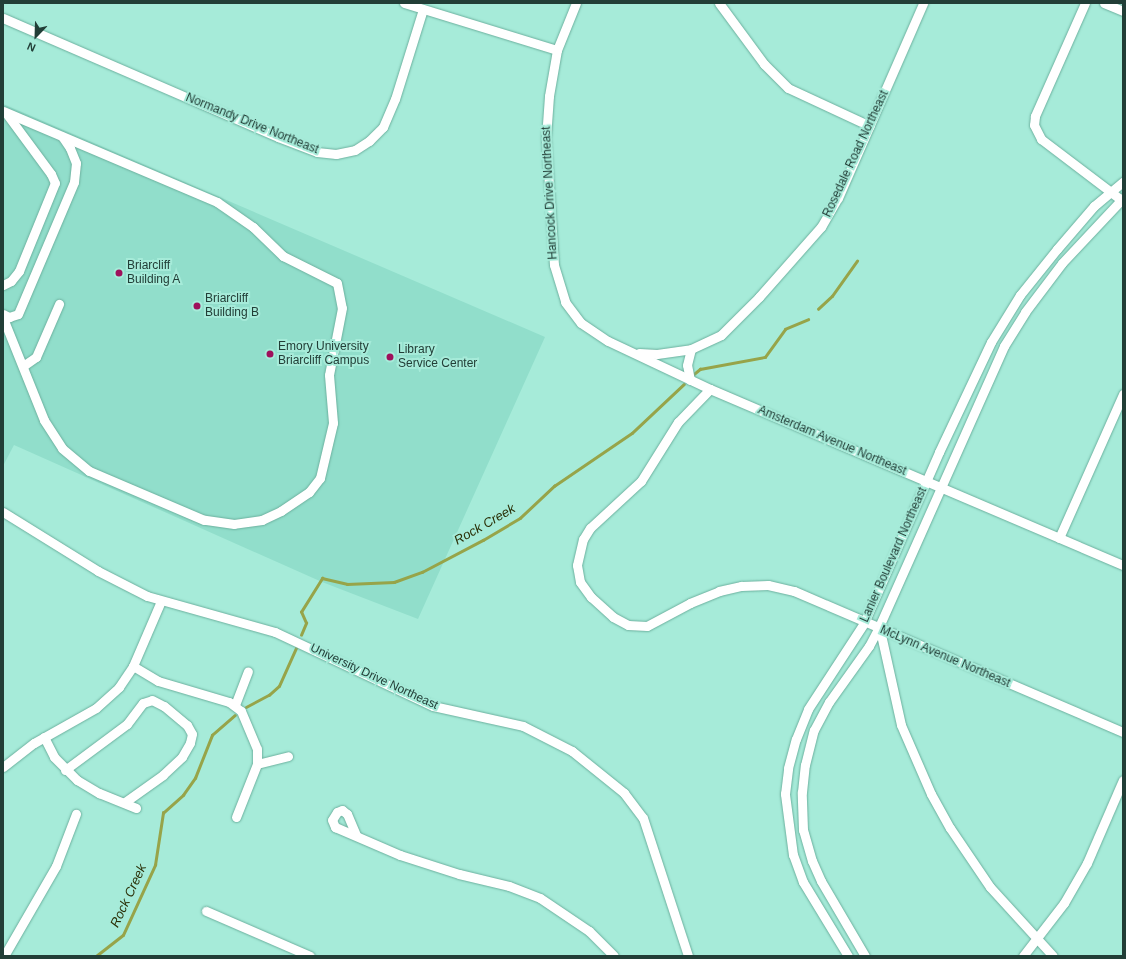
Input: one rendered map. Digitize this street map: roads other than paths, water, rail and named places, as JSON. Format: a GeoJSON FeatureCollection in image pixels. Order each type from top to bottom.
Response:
{"type":"FeatureCollection","features":[{"type":"Feature","properties":{"kind":"street"},"geometry":{"type":"LineString","coordinates":[[404,3],[557,50]]}},
{"type":"Feature","properties":{"kind":"street","name":"Hancock Drive Northeast"},"geometry":{"type":"LineString","coordinates":[[576,3],[557,50],[549,96],[546,138],[551,238],[556,279],[565,302],[581,323],[597,335],[630,351]]}},
{"type":"Feature","properties":{"kind":"street"},"geometry":{"type":"LineString","coordinates":[[719,3],[764,64],[788,88],[870,126]]}},
{"type":"Feature","properties":{"kind":"street","name":"Rosedale Road Northeast"},"geometry":{"type":"LineString","coordinates":[[630,351],[657,354],[691,349],[715,339],[727,330],[760,297],[821,227],[833,210],[923,3]]}},
{"type":"Feature","properties":{"kind":"street"},"geometry":{"type":"LineString","coordinates":[[1085,3],[1035,116],[1034,125],[1041,139],[1122,198]]}},
{"type":"Feature","properties":{"kind":"street"},"geometry":{"type":"LineString","coordinates":[[1104,3],[1123,11]]}},
{"type":"Feature","properties":{"kind":"street","name":"Normandy Drive Northeast"},"geometry":{"type":"LineString","coordinates":[[3,18],[278,137],[317,152],[336,154],[355,150],[369,141],[383,127],[395,99],[423,9]]}},
{"type":"Feature","properties":{"kind":"street"},"geometry":{"type":"LineString","coordinates":[[3,318],[44,420],[54,438],[73,459],[90,472],[115,484],[204,520],[234,524],[272,516],[309,492],[323,469],[326,442],[333,424],[328,375],[342,308],[337,284],[283,256],[253,228],[217,202],[4,112]]}},
{"type":"Feature","properties":{"kind":"street"},"geometry":{"type":"LineString","coordinates":[[3,285],[11,281],[18,271],[55,183],[51,174],[4,112]]}},
{"type":"Feature","properties":{"kind":"street"},"geometry":{"type":"LineString","coordinates":[[12,340],[18,314],[74,182],[76,163],[74,155],[62,136]]}},
{"type":"Feature","properties":{"kind":"street","name":"Lanier Boulevard Northeast"},"geometry":{"type":"LineString","coordinates":[[848,956],[807,889],[793,855],[785,794],[787,776],[796,739],[808,709],[846,653],[864,623],[978,367],[1019,297],[1057,249],[1110,190],[1123,182]]}},
{"type":"Feature","properties":{"kind":"street","name":"Lanier Boulevard Northeast"},"geometry":{"type":"LineString","coordinates":[[865,956],[812,861],[803,830],[803,778],[814,730],[829,702],[858,662],[879,629],[995,362],[1030,305],[1062,263],[1122,198]]}},
{"type":"Feature","properties":{"kind":"street"},"geometry":{"type":"LineString","coordinates":[[1019,297],[1030,305]]}},
{"type":"Feature","properties":{"kind":"street"},"geometry":{"type":"LineString","coordinates":[[23,366],[36,357],[59,304]]}},
{"type":"Feature","properties":{"kind":"street"},"geometry":{"type":"LineString","coordinates":[[3,314],[9,317],[18,314]]}},
{"type":"Feature","properties":{"kind":"street"},"geometry":{"type":"LineString","coordinates":[[690,380],[687,365],[691,349]]}},
{"type":"Feature","properties":{"kind":"street","name":"Amsterdam Avenue Northeast"},"geometry":{"type":"LineString","coordinates":[[630,351],[710,390],[1123,565]]}},
{"type":"Feature","properties":{"kind":"street","name":"McLynn Avenue Northeast"},"geometry":{"type":"LineString","coordinates":[[710,390],[678,422],[641,481],[585,534],[578,552],[577,565],[585,589],[612,617],[634,626],[653,624],[690,602],[719,591],[759,585],[794,591],[864,623],[1123,732]]}},
{"type":"Feature","properties":{"kind":"street"},"geometry":{"type":"LineString","coordinates":[[1059,538],[1120,404],[1123,394]]}},
{"type":"Feature","properties":{"kind":"street","name":"University Drive Northeast"},"geometry":{"type":"LineString","coordinates":[[3,512],[98,572],[161,601],[275,632],[433,706],[523,726],[546,736],[572,751],[624,793],[643,818],[688,956]]}},
{"type":"Feature","properties":{"kind":"street"},"geometry":{"type":"LineString","coordinates":[[3,767],[17,754],[96,708],[119,688],[133,666],[161,601]]}},
{"type":"Feature","properties":{"kind":"street"},"geometry":{"type":"LineString","coordinates":[[879,629],[901,725],[931,794],[973,864],[1037,940],[1053,956]]}},
{"type":"Feature","properties":{"kind":"street"},"geometry":{"type":"LineString","coordinates":[[846,653],[858,662]]}},
{"type":"Feature","properties":{"kind":"street"},"geometry":{"type":"LineString","coordinates":[[133,666],[158,681],[204,693],[235,705],[240,711],[257,749],[257,764],[236,817]]}},
{"type":"Feature","properties":{"kind":"street"},"geometry":{"type":"LineString","coordinates":[[235,705],[248,671]]}},
{"type":"Feature","properties":{"kind":"street"},"geometry":{"type":"LineString","coordinates":[[65,770],[126,724],[143,703],[152,700],[164,706],[187,725],[192,734],[190,743],[182,757],[163,775],[125,802]]}},
{"type":"Feature","properties":{"kind":"street"},"geometry":{"type":"LineString","coordinates":[[44,737],[54,757],[65,770],[98,793],[125,802],[136,808]]}},
{"type":"Feature","properties":{"kind":"street"},"geometry":{"type":"LineString","coordinates":[[257,764],[288,756]]}},
{"type":"Feature","properties":{"kind":"street"},"geometry":{"type":"LineString","coordinates":[[787,776],[803,778]]}},
{"type":"Feature","properties":{"kind":"street"},"geometry":{"type":"LineString","coordinates":[[1023,956],[1037,940],[1064,903],[1087,863],[1123,780]]}},
{"type":"Feature","properties":{"kind":"street"},"geometry":{"type":"LineString","coordinates":[[4,956],[56,866],[76,814]]}},
{"type":"Feature","properties":{"kind":"street"},"geometry":{"type":"LineString","coordinates":[[356,836],[418,862],[530,894],[572,918],[614,956]]}},
{"type":"Feature","properties":{"kind":"street"},"geometry":{"type":"LineString","coordinates":[[807,889],[822,881]]}},
{"type":"Feature","properties":{"kind":"street"},"geometry":{"type":"LineString","coordinates":[[206,911],[310,956]]}},
{"type":"Feature","properties":{"kind":"waterway","name":"Rock Creek"},"geometry":{"type":"LineString","coordinates":[[818,309],[832,296],[857,261]]}},
{"type":"Feature","properties":{"kind":"waterway","name":"Rock Creek"},"geometry":{"type":"LineString","coordinates":[[694,374],[700,369],[765,357],[785,329],[808,319]]}},
{"type":"Feature","properties":{"kind":"waterway","name":"Rock Creek"},"geometry":{"type":"LineString","coordinates":[[301,635],[306,623],[301,612],[322,578],[347,584],[394,582],[422,572],[483,540],[520,518],[554,486],[632,433],[684,384]]}},
{"type":"Feature","properties":{"kind":"waterway","name":"Rock Creek"},"geometry":{"type":"LineString","coordinates":[[246,707],[269,695],[279,686],[296,648]]}},
{"type":"Feature","properties":{"kind":"waterway","name":"Rock Creek"},"geometry":{"type":"LineString","coordinates":[[96,956],[123,935],[155,865],[163,813],[183,795],[195,778],[212,735],[235,715]]}},
{"type":"Feature","properties":{"kind":"place","name":"Briarcliff Building A"},"geometry":{"type":"Point","coordinates":[119,273]}},
{"type":"Feature","properties":{"kind":"place","name":"Briarcliff Building B"},"geometry":{"type":"Point","coordinates":[197,306]}},
{"type":"Feature","properties":{"kind":"place","name":"Emory University Briarcliff Campus"},"geometry":{"type":"Point","coordinates":[270,354]}},
{"type":"Feature","properties":{"kind":"place","name":"Library Service Center"},"geometry":{"type":"Point","coordinates":[390,357]}}]}
